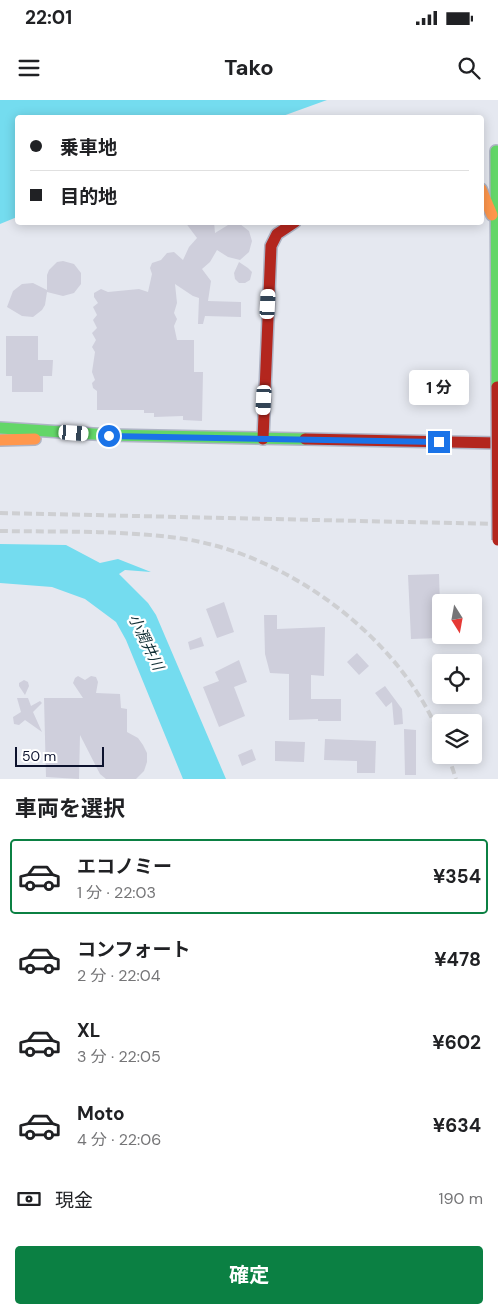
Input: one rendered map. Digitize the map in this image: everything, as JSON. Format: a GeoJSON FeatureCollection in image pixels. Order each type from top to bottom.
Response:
{"type":"FeatureCollection","features":[{"type":"Feature","properties":{"kind":"street"},"geometry":{"type":"LineString","coordinates":[[493,152],[496,228],[498,540]]}},
{"type":"Feature","properties":{"kind":"street"},"geometry":{"type":"LineString","coordinates":[[484,195],[496,228]]}},
{"type":"Feature","properties":{"kind":"street"},"geometry":{"type":"LineString","coordinates":[[496,228],[498,216]]}},
{"type":"Feature","properties":{"kind":"street"},"geometry":{"type":"LineString","coordinates":[[263,439],[271,246],[277,234],[290,225]]}},
{"type":"Feature","properties":{"kind":"street"},"geometry":{"type":"LineString","coordinates":[[0,428],[109,436],[498,443]]}},
{"type":"Feature","properties":{"kind":"street"},"geometry":{"type":"LineString","coordinates":[[0,440],[109,436]]}},
{"type":"Feature","properties":{"kind":"water"},"geometry":{"type":"Polygon","coordinates":[[[0,100],[327,100],[286,115],[15,115],[15,218],[0,224],[0,100]]]}},
{"type":"Feature","properties":{"kind":"water","name":"小潤井川"},"geometry":{"type":"Polygon","coordinates":[[[0,544],[66,545],[100,563],[118,559],[151,572],[125,570],[119,574],[148,603],[156,615],[226,779],[183,779],[126,640],[116,622],[85,599],[52,587],[0,583],[0,544]]]}},
{"type":"Feature","properties":{"kind":"building"},"geometry":{"type":"Polygon","coordinates":[[[187,225],[214,225],[215,233],[228,225],[241,225],[249,231],[252,241],[249,252],[240,260],[228,257],[217,250],[210,262],[202,269],[211,281],[208,301],[241,302],[241,317],[205,316],[203,324],[198,324],[199,298],[175,284],[177,303],[174,313],[177,319],[174,326],[177,340],[194,340],[194,372],[203,372],[202,421],[183,420],[183,416],[154,417],[154,413],[144,413],[144,410],[97,410],[97,391],[93,388],[92,383],[95,380],[92,372],[95,352],[92,347],[96,340],[92,333],[97,328],[93,320],[97,315],[93,307],[98,303],[94,293],[101,289],[108,292],[139,289],[148,292],[152,274],[150,268],[152,263],[161,260],[167,253],[174,252],[183,260],[189,247],[197,238],[187,225]]]}},
{"type":"Feature","properties":{"kind":"building"},"geometry":{"type":"Polygon","coordinates":[[[63,261],[74,264],[81,273],[81,284],[74,293],[63,296],[47,292],[45,305],[33,317],[22,316],[7,307],[13,291],[22,284],[33,283],[47,290],[49,270],[57,262],[63,261]]]}},
{"type":"Feature","properties":{"kind":"building"},"geometry":{"type":"Polygon","coordinates":[[[239,262],[252,272],[250,280],[245,283],[239,283],[235,279],[234,273],[239,262]]]}},
{"type":"Feature","properties":{"kind":"building"},"geometry":{"type":"Polygon","coordinates":[[[6,336],[38,336],[38,360],[53,360],[52,376],[43,376],[43,392],[12,392],[12,376],[6,376],[6,336]]]}},
{"type":"Feature","properties":{"kind":"building"},"geometry":{"type":"Polygon","coordinates":[[[439,574],[440,594],[432,594],[432,638],[411,639],[408,575],[439,574]]]}},
{"type":"Feature","properties":{"kind":"building"},"geometry":{"type":"Polygon","coordinates":[[[224,602],[234,632],[217,638],[206,609],[224,602]]]}},
{"type":"Feature","properties":{"kind":"building"},"geometry":{"type":"Polygon","coordinates":[[[264,615],[277,615],[277,629],[325,627],[324,676],[311,675],[311,699],[341,699],[341,721],[318,721],[318,719],[289,720],[289,674],[270,673],[265,654],[264,615]]]}},
{"type":"Feature","properties":{"kind":"building"},"geometry":{"type":"Polygon","coordinates":[[[201,637],[204,646],[190,650],[188,642],[201,637]]]}},
{"type":"Feature","properties":{"kind":"building"},"geometry":{"type":"Polygon","coordinates":[[[357,653],[369,666],[359,675],[347,662],[357,653]]]}},
{"type":"Feature","properties":{"kind":"building"},"geometry":{"type":"Polygon","coordinates":[[[239,660],[247,682],[234,687],[245,716],[219,727],[203,687],[219,681],[215,672],[239,660]]]}},
{"type":"Feature","properties":{"kind":"building"},"geometry":{"type":"Polygon","coordinates":[[[78,676],[85,680],[91,676],[96,677],[98,682],[96,693],[120,694],[121,708],[127,709],[127,732],[138,738],[147,753],[144,771],[136,779],[106,779],[100,774],[80,735],[79,779],[46,777],[44,698],[83,698],[73,683],[78,676]]]}},
{"type":"Feature","properties":{"kind":"building"},"geometry":{"type":"Polygon","coordinates":[[[24,680],[28,682],[29,686],[25,695],[19,686],[19,683],[24,680]]]}},
{"type":"Feature","properties":{"kind":"building"},"geometry":{"type":"Polygon","coordinates":[[[385,686],[402,709],[403,724],[394,725],[392,702],[386,707],[375,693],[385,686]]]}},
{"type":"Feature","properties":{"kind":"building"},"geometry":{"type":"Polygon","coordinates":[[[17,698],[28,698],[31,706],[40,701],[42,703],[33,712],[42,732],[25,720],[19,725],[14,724],[13,717],[21,712],[17,698]]]}},
{"type":"Feature","properties":{"kind":"building"},"geometry":{"type":"Polygon","coordinates":[[[404,729],[416,730],[416,775],[405,775],[404,729]]]}},
{"type":"Feature","properties":{"kind":"building"},"geometry":{"type":"Polygon","coordinates":[[[325,739],[376,741],[375,773],[357,773],[357,761],[324,760],[325,739]]]}},
{"type":"Feature","properties":{"kind":"building"},"geometry":{"type":"Polygon","coordinates":[[[275,741],[305,742],[304,762],[275,761],[275,741]]]}},
{"type":"Feature","properties":{"kind":"building"},"geometry":{"type":"Polygon","coordinates":[[[252,749],[256,760],[242,766],[238,755],[252,749]]]}},
{"type":"Feature","properties":{"kind":"railway"},"geometry":{"type":"LineString","coordinates":[[0,513],[498,524]]}},
{"type":"Feature","properties":{"kind":"railway"},"geometry":{"type":"LineString","coordinates":[[0,531],[92,532],[162,536],[225,548],[264,563],[302,583],[338,608],[370,636],[399,668],[423,702],[432,720]]}},
{"type":"Feature","properties":{"kind":"railway"},"geometry":{"type":"LineString","coordinates":[[451,764],[456,779]]}},
{"type":"Feature","properties":{"kind":"traffic: fast"},"geometry":{"type":"LineString","coordinates":[[496,151],[497,387]]}},
{"type":"Feature","properties":{"kind":"traffic: fast"},"geometry":{"type":"LineString","coordinates":[[0,428],[109,435],[305,439]]}},
{"type":"Feature","properties":{"kind":"traffic: slow"},"geometry":{"type":"LineString","coordinates":[[484,196],[492,215]]}},
{"type":"Feature","properties":{"kind":"traffic: slow"},"geometry":{"type":"LineString","coordinates":[[0,440],[35,439]]}},
{"type":"Feature","properties":{"kind":"traffic: jam"},"geometry":{"type":"LineString","coordinates":[[263,439],[271,246],[277,234],[290,225]]}},
{"type":"Feature","properties":{"kind":"traffic: jam"},"geometry":{"type":"LineString","coordinates":[[497,387],[498,540]]}},
{"type":"Feature","properties":{"kind":"traffic: jam"},"geometry":{"type":"LineString","coordinates":[[305,439],[498,443]]}},
{"type":"Feature","properties":{"kind":"route"},"geometry":{"type":"LineString","coordinates":[[109,436],[439,442]]}}]}
